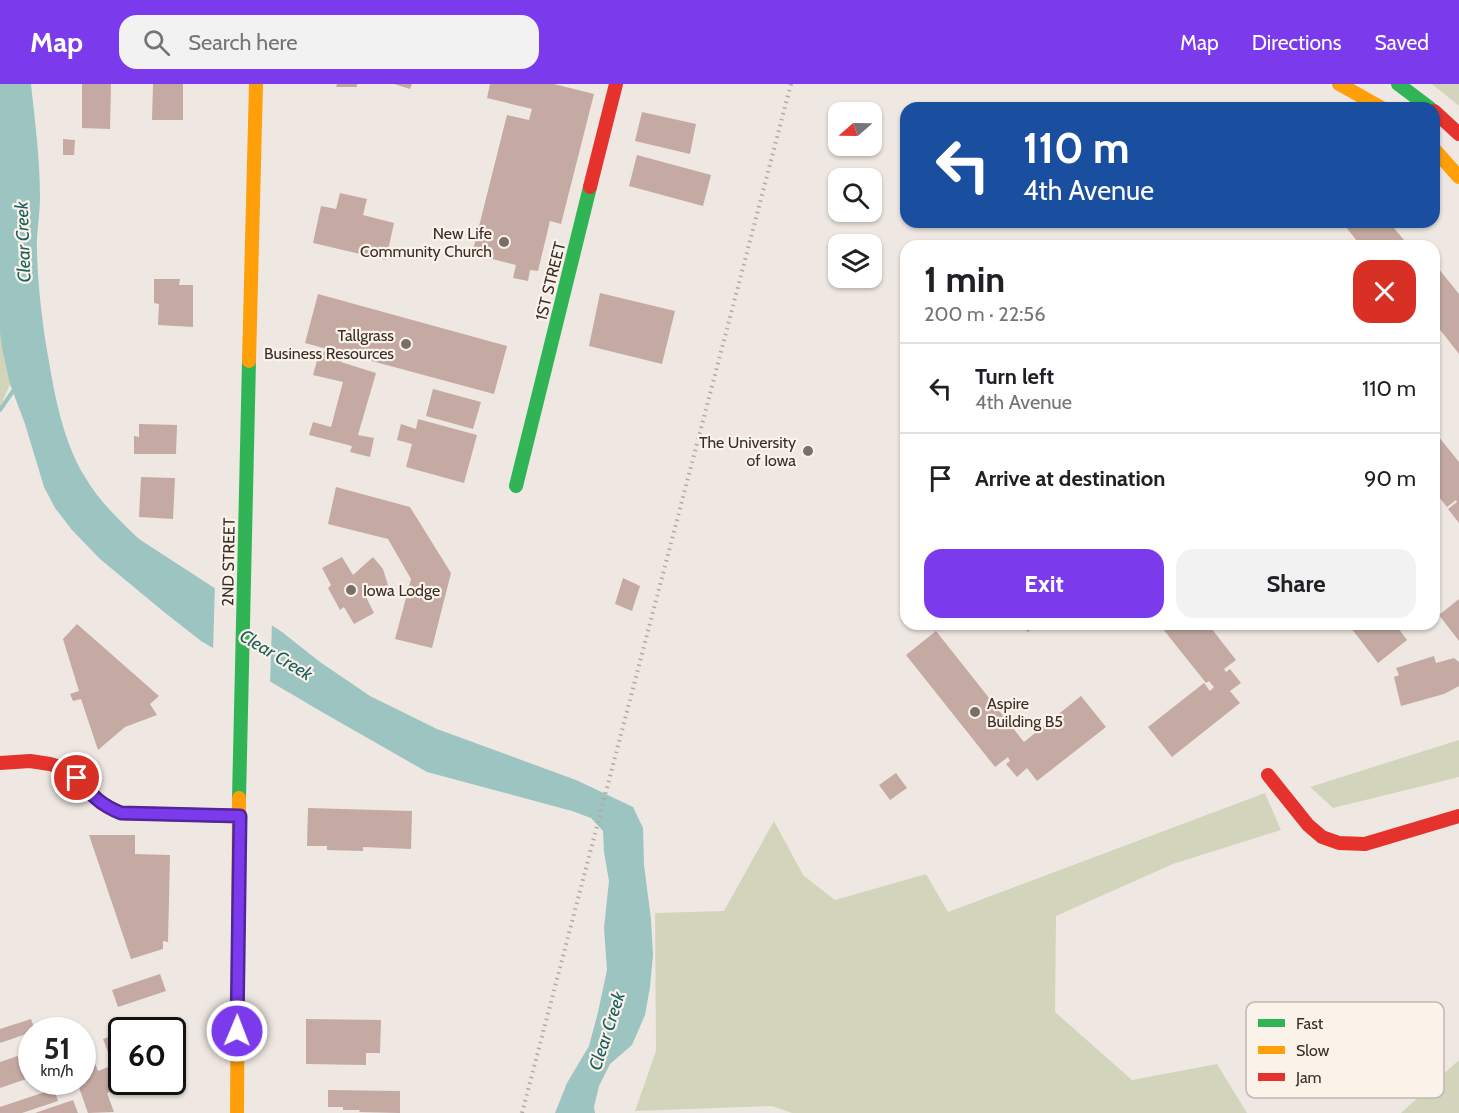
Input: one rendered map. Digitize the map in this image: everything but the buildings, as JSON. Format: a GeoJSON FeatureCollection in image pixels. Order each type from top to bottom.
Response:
{"type":"FeatureCollection","features":[{"type":"Feature","properties":{"kind":"main road","name":"2ND STREET"},"geometry":{"type":"LineString","coordinates":[[237,1113],[241,698],[256,84]]}},
{"type":"Feature","properties":{"kind":"main road","name":"1ST STREET"},"geometry":{"type":"LineString","coordinates":[[516,486],[616,84]]}},
{"type":"Feature","properties":{"kind":"main road"},"geometry":{"type":"LineString","coordinates":[[1339,84],[1372,102]]}},
{"type":"Feature","properties":{"kind":"main road"},"geometry":{"type":"LineString","coordinates":[[1398,84],[1422,102]]}},
{"type":"Feature","properties":{"kind":"main road"},"geometry":{"type":"LineString","coordinates":[[1440,117],[1459,134]]}},
{"type":"Feature","properties":{"kind":"main road"},"geometry":{"type":"LineString","coordinates":[[1440,156],[1459,177]]}},
{"type":"Feature","properties":{"kind":"main road"},"geometry":{"type":"LineString","coordinates":[[0,763],[15,760],[53,764],[77,778],[100,803],[121,813],[240,816]]}},
{"type":"Feature","properties":{"kind":"main road"},"geometry":{"type":"LineString","coordinates":[[1268,775],[1308,825],[1322,837],[1339,843],[1365,844],[1459,816]]}},
{"type":"Feature","properties":{"kind":"green space"},"geometry":{"type":"Polygon","coordinates":[[[1432,84],[1459,84],[1459,106],[1432,84]]]}},
{"type":"Feature","properties":{"kind":"green space"},"geometry":{"type":"Polygon","coordinates":[[[0,286],[10,384],[0,408],[0,286]]]}},
{"type":"Feature","properties":{"kind":"green space"},"geometry":{"type":"Polygon","coordinates":[[[1459,740],[1459,777],[1333,808],[1310,787],[1459,740]]]}},
{"type":"Feature","properties":{"kind":"green space"},"geometry":{"type":"Polygon","coordinates":[[[1265,793],[1281,830],[1173,864],[1056,916],[1055,1012],[1132,1080],[1217,1064],[1247,1113],[792,1113],[772,1106],[635,1111],[656,1051],[655,913],[724,911],[774,821],[803,875],[835,900],[926,874],[948,912],[1265,793]]]}},
{"type":"Feature","properties":{"kind":"green space"},"geometry":{"type":"Polygon","coordinates":[[[1459,1060],[1459,1113],[1401,1113],[1417,1098],[1444,1098],[1444,1074],[1459,1060]]]}},
{"type":"Feature","properties":{"kind":"water","name":"Clear Creek"},"geometry":{"type":"Polygon","coordinates":[[[0,84],[31,84],[40,183],[38,278],[48,356],[65,434],[77,463],[103,502],[139,539],[282,632],[320,662],[370,696],[437,729],[576,780],[633,807],[643,828],[644,865],[653,955],[650,987],[645,1015],[632,1045],[610,1064],[599,1086],[594,1107],[595,1113],[555,1113],[567,1083],[589,1046],[607,970],[604,928],[609,881],[603,831],[591,818],[572,811],[427,772],[201,641],[100,559],[72,530],[55,508],[44,487],[10,384],[2,348],[0,332],[0,84]]]}},
{"type":"Feature","properties":{"kind":"pier"},"geometry":{"type":"Polygon","coordinates":[[[215,584],[272,622],[270,685],[213,651],[215,584]]]}},
{"type":"Feature","properties":{"kind":"waterway"},"geometry":{"type":"LineString","coordinates":[[0,410],[13,391]]}},
{"type":"Feature","properties":{"kind":"railway"},"geometry":{"type":"LineString","coordinates":[[522,1113],[791,84]]}},
{"type":"Feature","properties":{"kind":"traffic: fast"},"geometry":{"type":"LineString","coordinates":[[1398,84],[1422,102]]}},
{"type":"Feature","properties":{"kind":"traffic: fast"},"geometry":{"type":"LineString","coordinates":[[516,486],[590,187]]}},
{"type":"Feature","properties":{"kind":"traffic: fast"},"geometry":{"type":"LineString","coordinates":[[239,798],[249,361]]}},
{"type":"Feature","properties":{"kind":"traffic: slow"},"geometry":{"type":"LineString","coordinates":[[249,361],[256,84]]}},
{"type":"Feature","properties":{"kind":"traffic: slow"},"geometry":{"type":"LineString","coordinates":[[1339,84],[1371,102]]}},
{"type":"Feature","properties":{"kind":"traffic: slow"},"geometry":{"type":"LineString","coordinates":[[1440,156],[1459,177]]}},
{"type":"Feature","properties":{"kind":"traffic: slow"},"geometry":{"type":"LineString","coordinates":[[237,1113],[239,798]]}},
{"type":"Feature","properties":{"kind":"traffic: jam"},"geometry":{"type":"LineString","coordinates":[[590,187],[616,84]]}},
{"type":"Feature","properties":{"kind":"traffic: jam"},"geometry":{"type":"LineString","coordinates":[[1440,117],[1459,134]]}},
{"type":"Feature","properties":{"kind":"traffic: jam"},"geometry":{"type":"LineString","coordinates":[[0,763],[30,761],[60,767],[77,778],[101,803],[121,813],[240,816]]}},
{"type":"Feature","properties":{"kind":"traffic: jam"},"geometry":{"type":"LineString","coordinates":[[1268,775],[1308,825],[1322,837],[1339,843],[1365,844],[1459,816]]}},
{"type":"Feature","properties":{"kind":"place","name":"New Life Community Church"},"geometry":{"type":"Point","coordinates":[504,242]}},
{"type":"Feature","properties":{"kind":"place","name":"Tallgrass Business Resources"},"geometry":{"type":"Point","coordinates":[406,344]}},
{"type":"Feature","properties":{"kind":"place","name":"The University of Iowa"},"geometry":{"type":"Point","coordinates":[808,451]}},
{"type":"Feature","properties":{"kind":"place","name":"Iowa Lodge"},"geometry":{"type":"Point","coordinates":[351,590]}},
{"type":"Feature","properties":{"kind":"place","name":"Aspire Building B5"},"geometry":{"type":"Point","coordinates":[975,712]}},
{"type":"Feature","properties":{"kind":"route"},"geometry":{"type":"LineString","coordinates":[[77,778],[100,803],[121,813],[240,816],[237,1031]]}}]}
